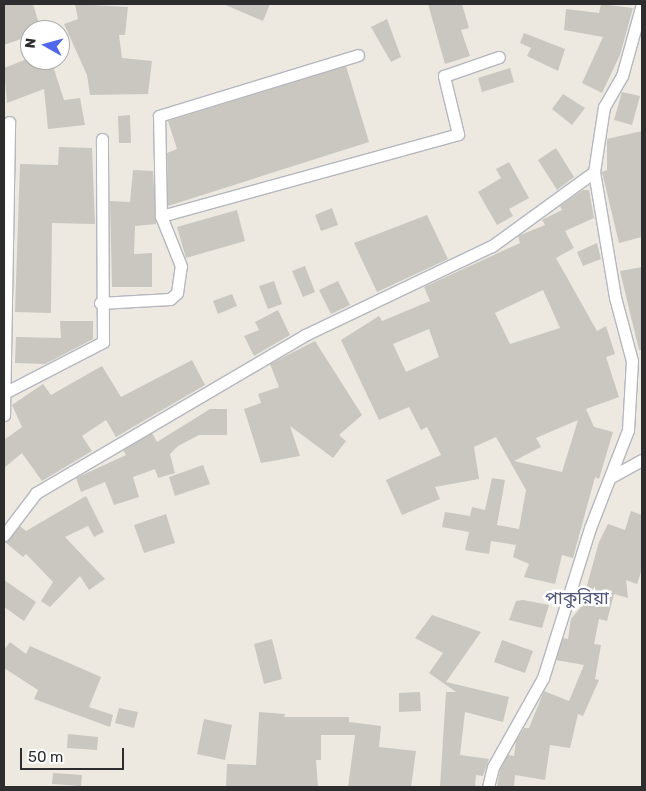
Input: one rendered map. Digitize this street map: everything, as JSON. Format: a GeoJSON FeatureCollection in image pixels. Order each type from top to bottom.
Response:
{"type":"FeatureCollection","features":[{"type":"Feature","properties":{"kind":"street"},"geometry":{"type":"LineString","coordinates":[[488,787],[494,767],[543,678],[628,430],[632,361],[615,297],[594,172],[604,107],[622,76],[642,4]]}},
{"type":"Feature","properties":{"kind":"street"},"geometry":{"type":"LineString","coordinates":[[100,303],[170,299],[177,293],[180,266],[161,216],[159,116],[358,55]]}},
{"type":"Feature","properties":{"kind":"street"},"geometry":{"type":"LineString","coordinates":[[161,216],[458,134],[444,76],[499,56]]}},
{"type":"Feature","properties":{"kind":"street"},"geometry":{"type":"LineString","coordinates":[[4,415],[9,122]]}},
{"type":"Feature","properties":{"kind":"street"},"geometry":{"type":"LineString","coordinates":[[4,393],[100,346],[102,139]]}},
{"type":"Feature","properties":{"kind":"street"},"geometry":{"type":"LineString","coordinates":[[4,535],[36,493],[305,335],[492,246],[594,172]]}},
{"type":"Feature","properties":{"kind":"street"},"geometry":{"type":"LineString","coordinates":[[611,477],[642,460]]}},
{"type":"Feature","properties":{"kind":"building"},"geometry":{"type":"Polygon","coordinates":[[[4,4],[33,4],[38,20],[20,20],[20,39],[4,45],[4,4]]]}},
{"type":"Feature","properties":{"kind":"building"},"geometry":{"type":"Polygon","coordinates":[[[75,4],[128,7],[125,35],[119,35],[122,58],[152,61],[148,94],[90,95],[87,75],[70,37],[70,22],[78,19],[75,4]]]}},
{"type":"Feature","properties":{"kind":"building"},"geometry":{"type":"Polygon","coordinates":[[[223,4],[270,4],[263,21],[223,4]]]}},
{"type":"Feature","properties":{"kind":"building"},"geometry":{"type":"Polygon","coordinates":[[[428,4],[462,4],[469,28],[461,30],[470,56],[445,64],[428,4]]]}},
{"type":"Feature","properties":{"kind":"building"},"geometry":{"type":"Polygon","coordinates":[[[601,4],[633,8],[620,55],[602,93],[582,83],[603,37],[564,30],[566,9],[599,13],[601,4]]]}},
{"type":"Feature","properties":{"kind":"building"},"geometry":{"type":"Polygon","coordinates":[[[387,19],[401,57],[391,62],[371,27],[387,19]]]}},
{"type":"Feature","properties":{"kind":"building"},"geometry":{"type":"Polygon","coordinates":[[[524,33],[565,49],[558,71],[527,56],[531,48],[520,43],[524,33]]]}},
{"type":"Feature","properties":{"kind":"building"},"geometry":{"type":"Polygon","coordinates":[[[20,62],[20,70],[54,70],[64,100],[80,98],[85,125],[48,129],[44,89],[7,103],[4,68],[20,62]]]}},
{"type":"Feature","properties":{"kind":"building"},"geometry":{"type":"Polygon","coordinates":[[[346,66],[369,142],[168,206],[167,153],[177,149],[168,121],[346,66]]]}},
{"type":"Feature","properties":{"kind":"building"},"geometry":{"type":"Polygon","coordinates":[[[510,68],[514,82],[482,92],[478,78],[510,68]]]}},
{"type":"Feature","properties":{"kind":"building"},"geometry":{"type":"Polygon","coordinates":[[[622,92],[640,96],[632,125],[614,120],[622,92]]]}},
{"type":"Feature","properties":{"kind":"building"},"geometry":{"type":"Polygon","coordinates":[[[563,94],[585,108],[572,125],[552,109],[563,94]]]}},
{"type":"Feature","properties":{"kind":"building"},"geometry":{"type":"Polygon","coordinates":[[[130,115],[131,143],[119,143],[118,116],[130,115]]]}},
{"type":"Feature","properties":{"kind":"building"},"geometry":{"type":"Polygon","coordinates":[[[642,131],[642,237],[619,243],[602,172],[607,170],[607,139],[642,131]]]}},
{"type":"Feature","properties":{"kind":"building"},"geometry":{"type":"Polygon","coordinates":[[[59,147],[92,148],[95,224],[52,223],[51,313],[15,312],[20,164],[58,165],[59,147]]]}},
{"type":"Feature","properties":{"kind":"building"},"geometry":{"type":"Polygon","coordinates":[[[556,148],[574,177],[557,190],[538,160],[556,148]]]}},
{"type":"Feature","properties":{"kind":"building"},"geometry":{"type":"Polygon","coordinates":[[[509,162],[529,198],[509,209],[513,216],[497,225],[478,192],[501,178],[496,169],[509,162]]]}},
{"type":"Feature","properties":{"kind":"building"},"geometry":{"type":"Polygon","coordinates":[[[133,170],[153,171],[156,224],[135,226],[134,254],[152,253],[152,287],[112,287],[110,201],[130,202],[133,170]]]}},
{"type":"Feature","properties":{"kind":"building"},"geometry":{"type":"Polygon","coordinates":[[[583,190],[589,190],[594,218],[565,231],[574,248],[556,258],[597,331],[606,326],[615,354],[606,357],[619,397],[586,409],[594,427],[613,432],[599,479],[595,477],[573,558],[562,555],[555,584],[524,577],[529,564],[513,557],[516,545],[491,541],[489,554],[465,550],[469,532],[442,527],[445,512],[470,516],[472,507],[485,510],[492,478],[505,480],[497,525],[519,529],[526,490],[496,437],[474,447],[479,479],[435,487],[440,499],[402,515],[386,480],[441,455],[427,427],[421,430],[409,407],[379,420],[341,340],[379,316],[382,321],[430,301],[424,287],[520,243],[518,236],[545,225],[542,220],[562,210],[560,206],[583,190]],[[543,290],[495,313],[510,344],[560,328],[543,290]],[[429,329],[393,344],[406,372],[439,357],[429,329]],[[578,420],[536,438],[541,447],[514,461],[562,472],[578,420]]]}},
{"type":"Feature","properties":{"kind":"building"},"geometry":{"type":"Polygon","coordinates":[[[332,208],[338,225],[321,231],[315,215],[332,208]]]}},
{"type":"Feature","properties":{"kind":"building"},"geometry":{"type":"Polygon","coordinates":[[[237,210],[245,241],[186,258],[177,227],[237,210]]]}},
{"type":"Feature","properties":{"kind":"building"},"geometry":{"type":"Polygon","coordinates":[[[427,215],[448,259],[377,292],[354,243],[427,215]]]}},
{"type":"Feature","properties":{"kind":"building"},"geometry":{"type":"Polygon","coordinates":[[[597,243],[601,259],[583,266],[577,252],[597,243]]]}},
{"type":"Feature","properties":{"kind":"building"},"geometry":{"type":"Polygon","coordinates":[[[305,266],[315,292],[303,297],[292,271],[305,266]]]}},
{"type":"Feature","properties":{"kind":"building"},"geometry":{"type":"Polygon","coordinates":[[[642,267],[642,350],[639,350],[620,271],[642,267]]]}},
{"type":"Feature","properties":{"kind":"building"},"geometry":{"type":"Polygon","coordinates":[[[274,281],[282,304],[268,309],[259,286],[274,281]]]}},
{"type":"Feature","properties":{"kind":"building"},"geometry":{"type":"Polygon","coordinates":[[[338,281],[350,305],[331,314],[319,290],[338,281]]]}},
{"type":"Feature","properties":{"kind":"building"},"geometry":{"type":"Polygon","coordinates":[[[232,294],[237,306],[218,314],[213,301],[232,294]]]}},
{"type":"Feature","properties":{"kind":"building"},"geometry":{"type":"Polygon","coordinates":[[[278,310],[290,335],[254,356],[244,336],[259,330],[255,322],[278,310]]]}},
{"type":"Feature","properties":{"kind":"building"},"geometry":{"type":"Polygon","coordinates":[[[60,321],[93,321],[93,339],[45,364],[15,363],[16,337],[61,338],[60,321]]]}},
{"type":"Feature","properties":{"kind":"building"},"geometry":{"type":"Polygon","coordinates":[[[315,341],[362,415],[339,435],[346,441],[333,458],[290,426],[300,456],[261,463],[244,409],[261,403],[258,394],[279,387],[270,364],[315,341]]]}},
{"type":"Feature","properties":{"kind":"building"},"geometry":{"type":"Polygon","coordinates":[[[192,360],[205,385],[116,437],[106,420],[82,436],[92,451],[42,481],[22,453],[4,468],[4,440],[22,427],[12,405],[43,384],[51,395],[102,366],[121,397],[192,360]]]}},
{"type":"Feature","properties":{"kind":"building"},"geometry":{"type":"Polygon","coordinates":[[[210,409],[227,409],[227,435],[199,435],[178,446],[170,454],[175,473],[158,478],[155,469],[133,477],[139,497],[114,505],[105,482],[81,492],[76,478],[126,455],[123,450],[152,433],[157,442],[210,409]]]}},
{"type":"Feature","properties":{"kind":"building"},"geometry":{"type":"Polygon","coordinates":[[[203,465],[210,484],[175,496],[169,477],[203,465]]]}},
{"type":"Feature","properties":{"kind":"building"},"geometry":{"type":"Polygon","coordinates":[[[86,496],[104,532],[94,537],[88,526],[65,537],[105,579],[89,590],[80,576],[50,607],[41,601],[53,582],[26,554],[23,557],[5,542],[20,526],[26,531],[86,496]]]}},
{"type":"Feature","properties":{"kind":"building"},"geometry":{"type":"Polygon","coordinates":[[[631,511],[642,515],[642,569],[637,584],[626,580],[628,598],[614,594],[607,621],[599,619],[594,644],[601,645],[595,679],[599,680],[583,716],[578,714],[570,748],[550,745],[545,780],[515,775],[514,787],[497,787],[500,770],[508,755],[514,756],[516,741],[524,728],[529,728],[544,691],[569,701],[584,665],[556,660],[563,638],[568,639],[571,619],[581,607],[599,542],[608,524],[625,530],[631,511]]]}},
{"type":"Feature","properties":{"kind":"building"},"geometry":{"type":"Polygon","coordinates":[[[166,514],[175,543],[144,553],[134,525],[166,514]]]}},
{"type":"Feature","properties":{"kind":"building"},"geometry":{"type":"Polygon","coordinates":[[[4,580],[36,602],[24,621],[4,607],[4,580]]]}},
{"type":"Feature","properties":{"kind":"building"},"geometry":{"type":"Polygon","coordinates":[[[523,600],[549,605],[542,628],[509,620],[516,601],[523,600]]]}},
{"type":"Feature","properties":{"kind":"building"},"geometry":{"type":"Polygon","coordinates":[[[432,615],[481,632],[446,682],[509,697],[503,722],[465,712],[460,755],[489,759],[483,776],[476,775],[475,787],[440,787],[446,692],[456,692],[429,673],[443,653],[415,638],[432,615]]]}},
{"type":"Feature","properties":{"kind":"building"},"geometry":{"type":"Polygon","coordinates":[[[272,639],[282,679],[264,684],[254,644],[272,639]]]}},
{"type":"Feature","properties":{"kind":"building"},"geometry":{"type":"Polygon","coordinates":[[[502,640],[533,651],[525,673],[494,662],[502,640]]]}},
{"type":"Feature","properties":{"kind":"building"},"geometry":{"type":"Polygon","coordinates":[[[10,642],[26,654],[30,646],[101,677],[89,707],[113,715],[110,727],[34,699],[38,690],[4,668],[4,650],[10,642]]]}},
{"type":"Feature","properties":{"kind":"building"},"geometry":{"type":"Polygon","coordinates":[[[420,692],[421,711],[399,712],[399,693],[420,692]]]}},
{"type":"Feature","properties":{"kind":"building"},"geometry":{"type":"Polygon","coordinates":[[[119,708],[138,712],[134,728],[115,723],[119,708]]]}},
{"type":"Feature","properties":{"kind":"building"},"geometry":{"type":"Polygon","coordinates":[[[259,712],[285,714],[284,717],[349,717],[349,722],[381,726],[379,747],[416,751],[411,787],[348,787],[355,735],[321,735],[321,760],[316,760],[318,787],[226,787],[227,764],[256,765],[259,712]]]}},
{"type":"Feature","properties":{"kind":"building"},"geometry":{"type":"Polygon","coordinates":[[[204,719],[232,725],[225,760],[197,754],[204,719]]]}},
{"type":"Feature","properties":{"kind":"building"},"geometry":{"type":"Polygon","coordinates":[[[68,734],[98,737],[97,750],[67,748],[68,734]]]}},
{"type":"Feature","properties":{"kind":"building"},"geometry":{"type":"Polygon","coordinates":[[[53,773],[82,775],[81,786],[52,784],[53,773]]]}},
{"type":"Feature","properties":{"kind":"district","name":"পাকুরিয়া"},"geometry":{"type":"Point","coordinates":[577,598]}}]}
